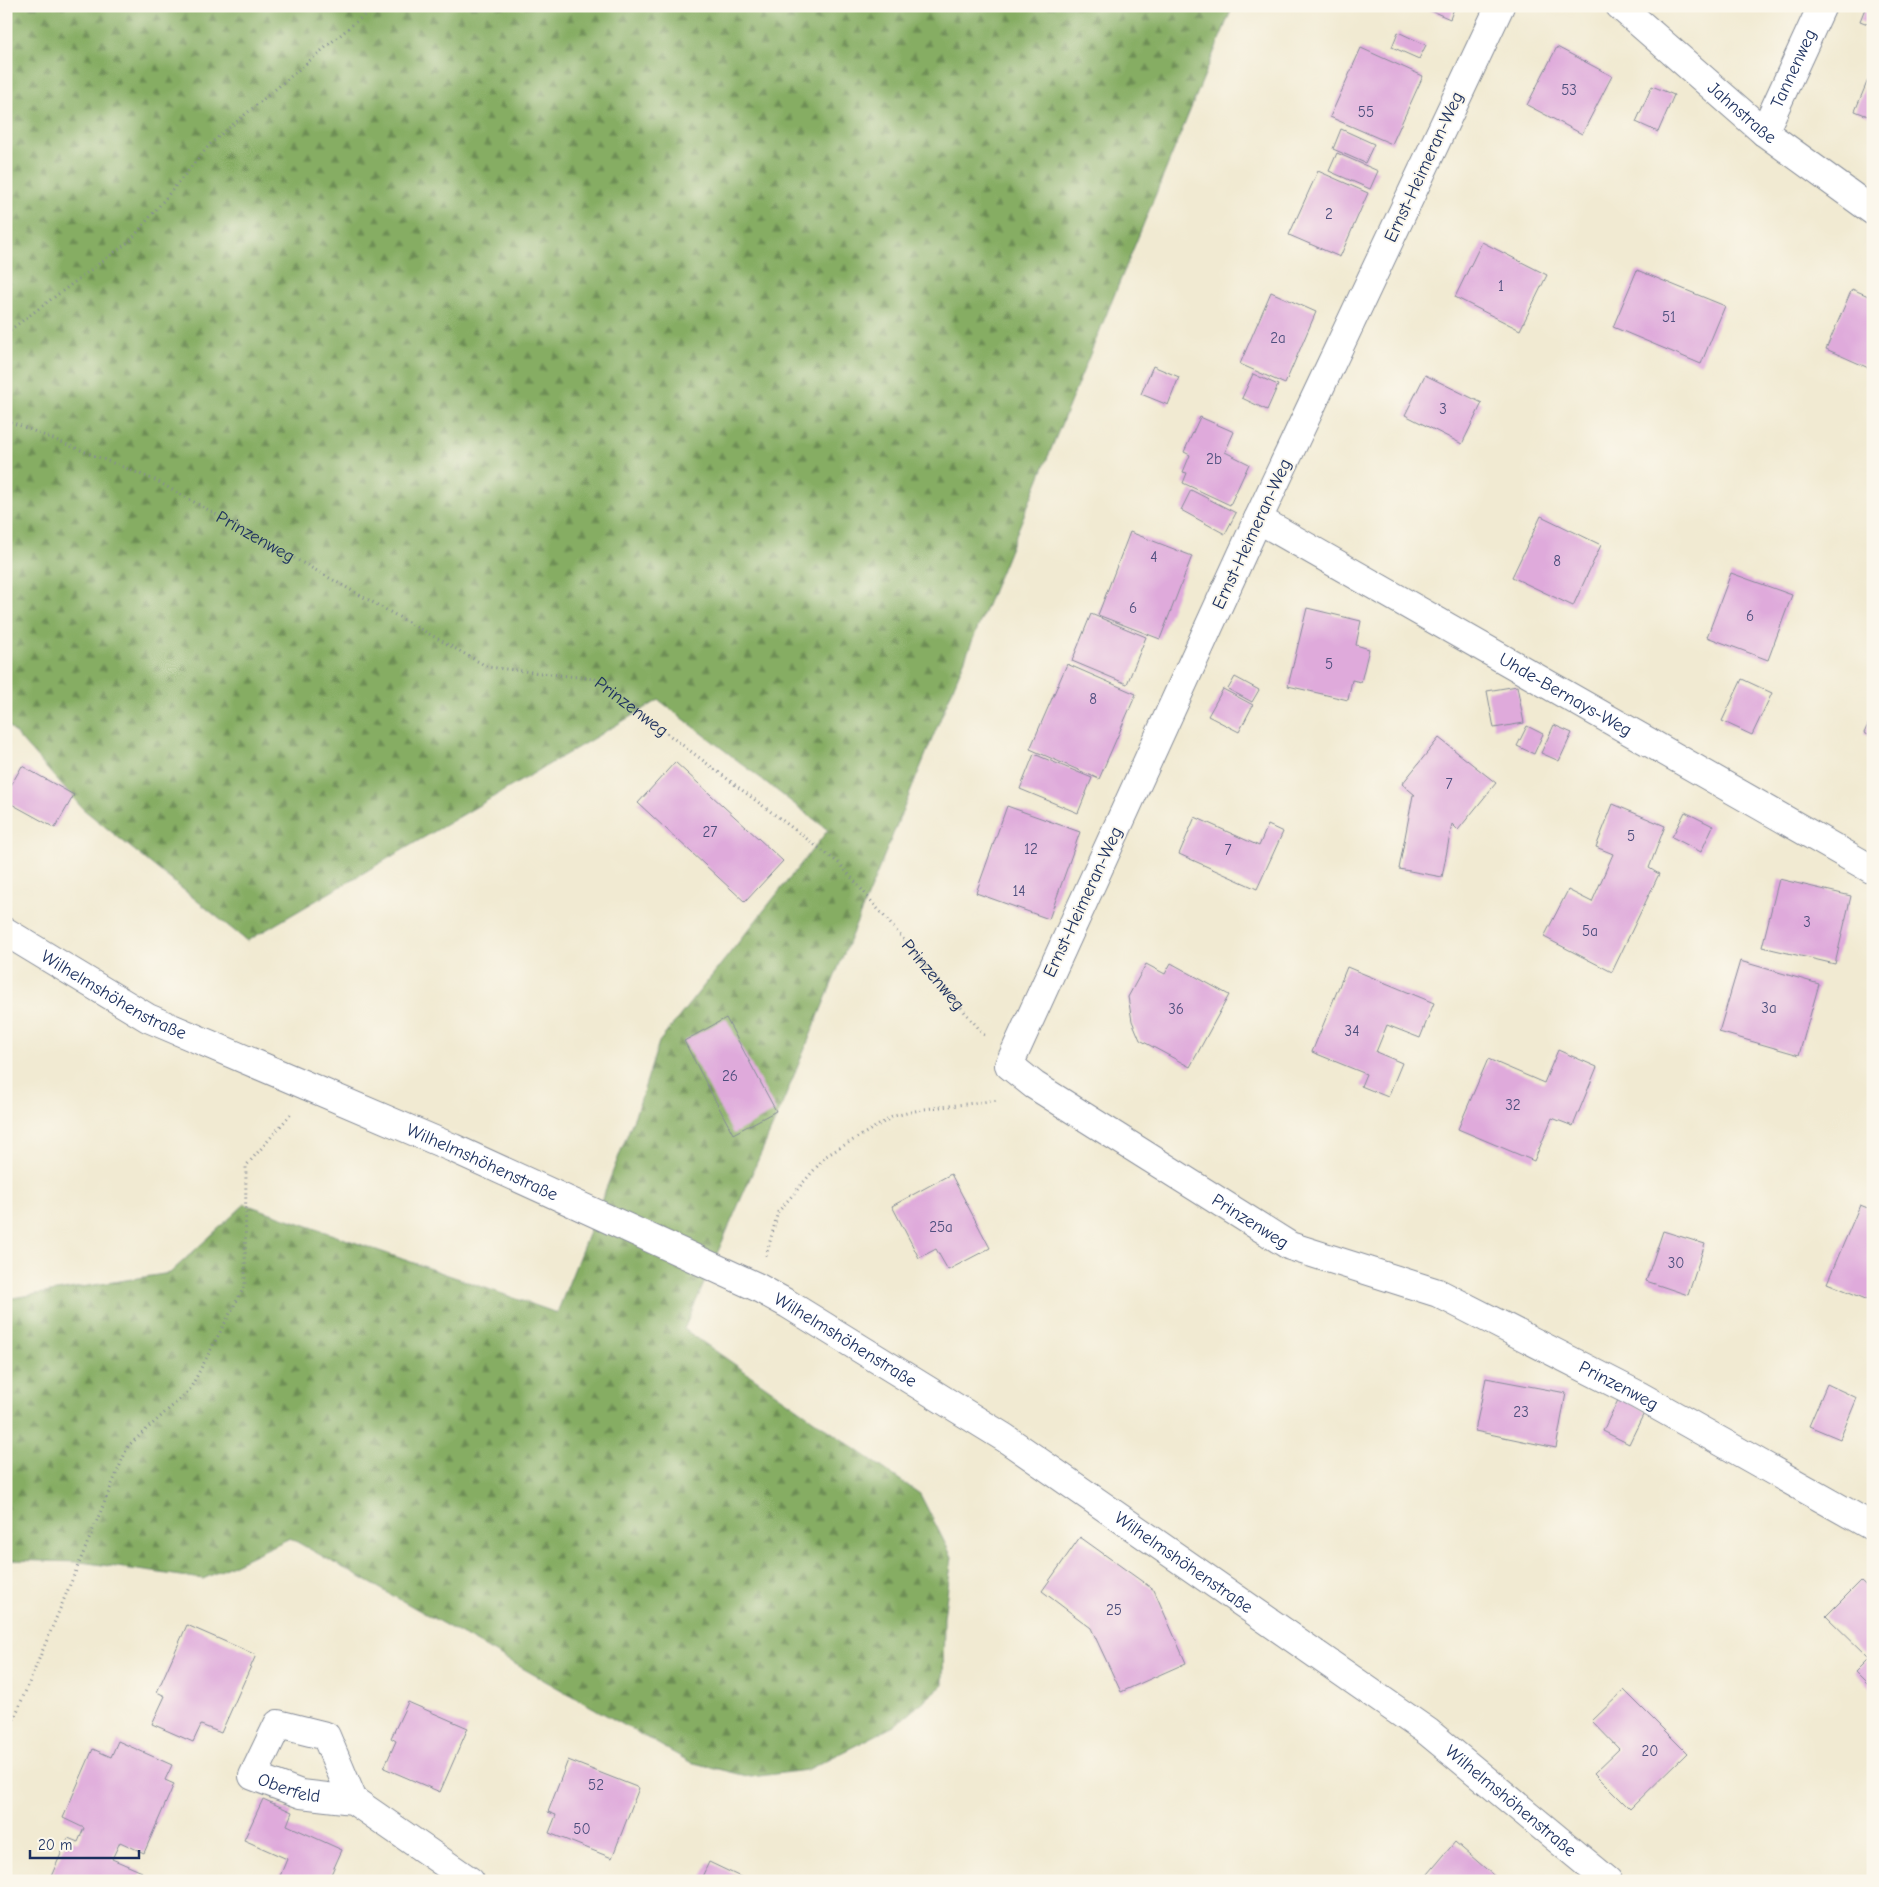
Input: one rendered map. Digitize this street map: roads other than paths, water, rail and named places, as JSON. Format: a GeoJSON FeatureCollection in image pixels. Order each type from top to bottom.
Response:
{"type":"FeatureCollection","features":[{"type":"Feature","properties":{"kind":"street","name":"Ernst-Heimeran-Weg"},"geometry":{"type":"LineString","coordinates":[[1009,1065],[1258,519],[1500,6]]}},
{"type":"Feature","properties":{"kind":"street","name":"Jahnstraße"},"geometry":{"type":"LineString","coordinates":[[1620,6],[1764,132],[1873,211]]}},
{"type":"Feature","properties":{"kind":"street","name":"Tannenweg"},"geometry":{"type":"LineString","coordinates":[[1764,132],[1822,6]]}},
{"type":"Feature","properties":{"kind":"street","name":"Uhde-Bernays-Weg"},"geometry":{"type":"LineString","coordinates":[[1258,519],[1873,870]]}},
{"type":"Feature","properties":{"kind":"street","name":"Wilhelmshöhenstraße"},"geometry":{"type":"LineString","coordinates":[[6,932],[148,1018],[462,1152],[788,1304],[1005,1438],[1428,1732],[1608,1881]]}},
{"type":"Feature","properties":{"kind":"street","name":"Prinzenweg"},"geometry":{"type":"LineString","coordinates":[[1009,1065],[1034,1085],[1290,1246],[1438,1293],[1638,1395],[1873,1527]]}},
{"type":"Feature","properties":{"kind":"street"},"geometry":{"type":"LineString","coordinates":[[352,1800],[470,1881]]}}]}
